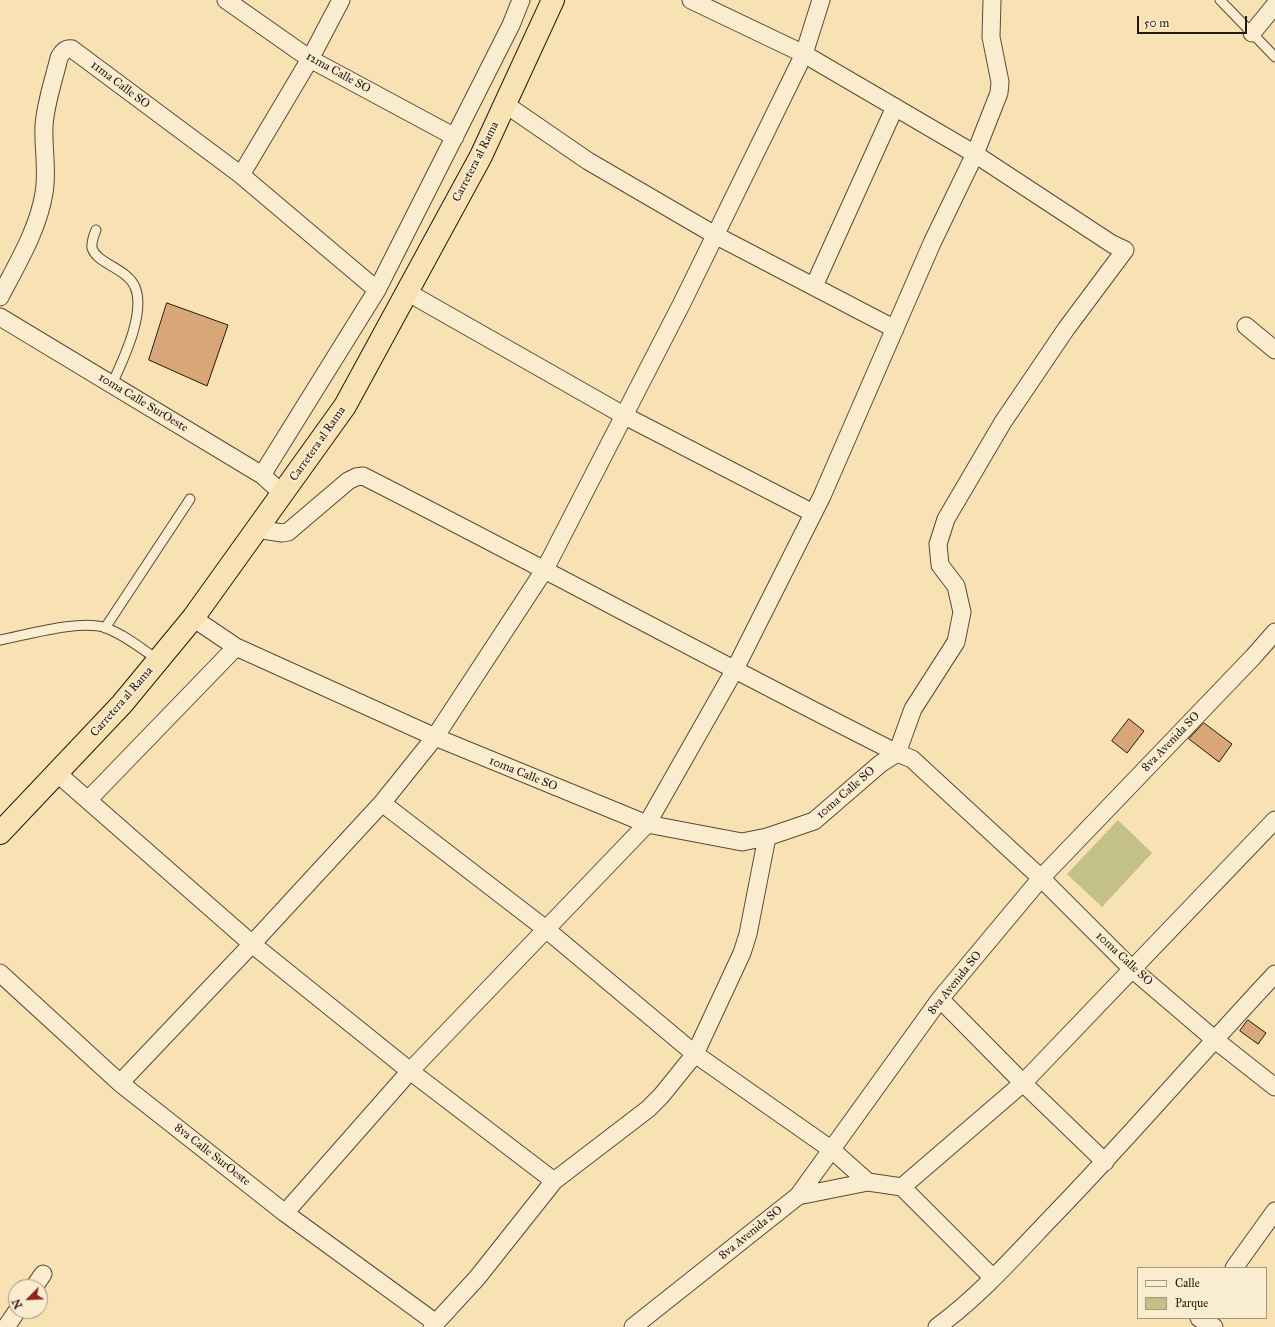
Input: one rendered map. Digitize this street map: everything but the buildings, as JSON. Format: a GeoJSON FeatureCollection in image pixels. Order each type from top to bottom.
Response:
{"type":"FeatureCollection","features":[{"type":"Feature","properties":{"kind":"highway","name":"Carretera al Rama"},"geometry":{"type":"LineString","coordinates":[[0,833],[58,774],[122,704],[193,618],[345,406],[481,156],[553,0]]}},
{"type":"Feature","properties":{"kind":"street","name":"12ma Calle SO"},"geometry":{"type":"LineString","coordinates":[[226,0],[310,59],[455,137]]}},
{"type":"Feature","properties":{"kind":"street"},"geometry":{"type":"LineString","coordinates":[[241,174],[310,59],[341,0]]}},
{"type":"Feature","properties":{"kind":"street"},"geometry":{"type":"LineString","coordinates":[[262,475],[377,290],[511,25],[520,0]]}},
{"type":"Feature","properties":{"kind":"street"},"geometry":{"type":"LineString","coordinates":[[256,529],[282,533],[288,532],[348,481],[356,477],[363,476],[545,569],[734,671],[897,753],[914,709],[956,642],[961,620],[962,612],[956,586],[940,564],[938,544],[946,519],[1003,422],[1066,329],[1125,250],[1112,244],[975,154],[804,54],[691,0]]}},
{"type":"Feature","properties":{"kind":"street"},"geometry":{"type":"LineString","coordinates":[[120,1083],[252,944],[382,803],[435,737],[545,569],[625,416],[804,54],[821,0]]}},
{"type":"Feature","properties":{"kind":"street"},"geometry":{"type":"LineString","coordinates":[[285,1213],[410,1071],[547,930],[647,824],[734,671],[813,514],[932,243],[975,154],[999,92],[1000,82],[991,37],[992,0]]}},
{"type":"Feature","properties":{"kind":"street"},"geometry":{"type":"LineString","coordinates":[[1252,33],[1275,5]]}},
{"type":"Feature","properties":{"kind":"street","name":"11ma Calle SO"},"geometry":{"type":"LineString","coordinates":[[0,297],[38,219],[44,194],[46,174],[44,125],[59,58],[65,50],[72,49],[241,174],[377,290]]}},
{"type":"Feature","properties":{"kind":"street"},"geometry":{"type":"LineString","coordinates":[[505,104],[588,161],[715,235],[895,329]]}},
{"type":"Feature","properties":{"kind":"street"},"geometry":{"type":"LineString","coordinates":[[814,286],[895,107]]}},
{"type":"Feature","properties":{"kind":"street"},"geometry":{"type":"LineString","coordinates":[[407,292],[625,416],[813,514]]}},
{"type":"Feature","properties":{"kind":"street","name":"10ma Calle SurOeste"},"geometry":{"type":"LineString","coordinates":[[0,317],[262,475],[283,494]]}},
{"type":"Feature","properties":{"kind":"street"},"geometry":{"type":"LineString","coordinates":[[1246,326],[1275,350]]}},
{"type":"Feature","properties":{"kind":"street","name":"10ma Calle SO"},"geometry":{"type":"LineString","coordinates":[[193,618],[236,647],[435,737],[647,824],[742,842],[768,837],[814,821],[880,764],[897,753],[912,759],[1041,878],[1132,969],[1214,1039],[1275,1087]]}},
{"type":"Feature","properties":{"kind":"street","name":"8va Avenida SO"},"geometry":{"type":"LineString","coordinates":[[633,1327],[798,1196],[940,999],[1041,878],[1242,669],[1275,632]]}},
{"type":"Feature","properties":{"kind":"street"},"geometry":{"type":"LineString","coordinates":[[89,800],[236,647]]}},
{"type":"Feature","properties":{"kind":"street"},"geometry":{"type":"LineString","coordinates":[[58,774],[252,944],[410,1071],[554,1181]]}},
{"type":"Feature","properties":{"kind":"street"},"geometry":{"type":"LineString","coordinates":[[382,803],[547,930],[695,1054],[832,1150],[868,1182]]}},
{"type":"Feature","properties":{"kind":"street"},"geometry":{"type":"LineString","coordinates":[[902,1187],[1023,1083],[1275,820]]}},
{"type":"Feature","properties":{"kind":"street"},"geometry":{"type":"LineString","coordinates":[[434,1325],[477,1278],[554,1181],[648,1109],[661,1096],[695,1054],[746,943],[768,837]]}},
{"type":"Feature","properties":{"kind":"street","name":"8va Calle SurOeste"},"geometry":{"type":"LineString","coordinates":[[0,973],[120,1083],[285,1213],[434,1325]]}},
{"type":"Feature","properties":{"kind":"street"},"geometry":{"type":"LineString","coordinates":[[937,1327],[952,1316],[993,1278],[1105,1162],[1214,1039],[1275,974]]}},
{"type":"Feature","properties":{"kind":"street"},"geometry":{"type":"LineString","coordinates":[[940,999],[1023,1083],[1105,1162]]}},
{"type":"Feature","properties":{"kind":"street"},"geometry":{"type":"LineString","coordinates":[[798,1196],[868,1182],[902,1187],[993,1278]]}},
{"type":"Feature","properties":{"kind":"street"},"geometry":{"type":"LineString","coordinates":[[1235,1267],[1275,1211]]}},
{"type":"Feature","properties":{"kind":"street"},"geometry":{"type":"LineString","coordinates":[[1200,1319],[1214,1327]]}},
{"type":"Feature","properties":{"kind":"lane"},"geometry":{"type":"LineString","coordinates":[[1220,0],[1275,57]]}},
{"type":"Feature","properties":{"kind":"lane"},"geometry":{"type":"LineString","coordinates":[[96,230],[92,243],[95,253],[128,277],[135,287],[137,302],[136,322],[128,348],[112,384]]}},
{"type":"Feature","properties":{"kind":"lane"},"geometry":{"type":"LineString","coordinates":[[105,628],[190,499]]}},
{"type":"Feature","properties":{"kind":"lane"},"geometry":{"type":"LineString","coordinates":[[0,640],[84,625],[105,628],[131,642],[158,660]]}},
{"type":"Feature","properties":{"kind":"green space"},"geometry":{"type":"Polygon","coordinates":[[[1118,820],[1152,853],[1102,907],[1067,874],[1118,820]]]}}]}
